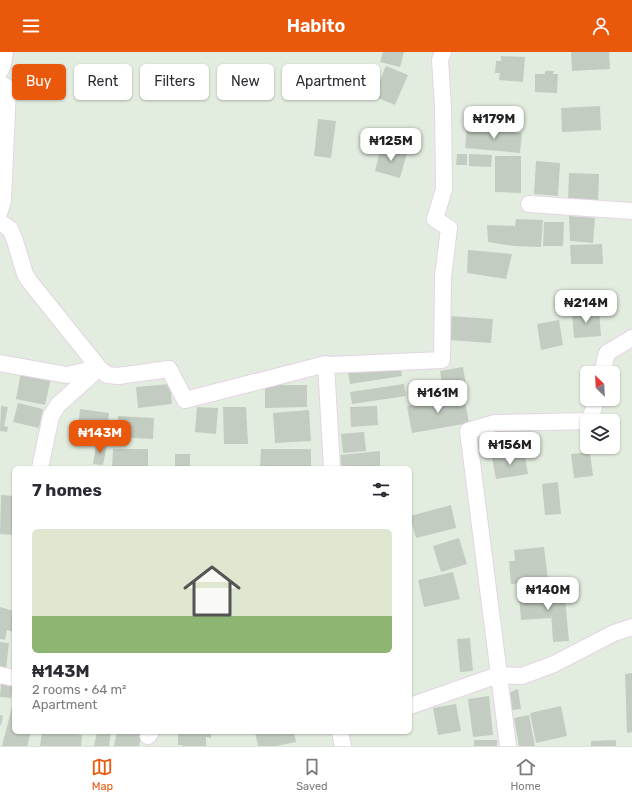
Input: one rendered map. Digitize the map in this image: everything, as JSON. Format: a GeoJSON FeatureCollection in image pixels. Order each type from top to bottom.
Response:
{"type":"FeatureCollection","features":[{"type":"Feature","properties":{"kind":"street"},"geometry":{"type":"LineString","coordinates":[[0,71],[5,52]]}},
{"type":"Feature","properties":{"kind":"street"},"geometry":{"type":"LineString","coordinates":[[0,222],[10,229],[16,241],[25,274],[30,282],[106,375],[118,376],[169,369],[185,400],[326,364],[442,360],[443,277],[449,228],[435,219],[444,189],[443,106],[440,60],[443,52]]}},
{"type":"Feature","properties":{"kind":"street"},"geometry":{"type":"LineString","coordinates":[[0,84],[8,88],[3,200],[0,211]]}},
{"type":"Feature","properties":{"kind":"street"},"geometry":{"type":"LineString","coordinates":[[529,204],[632,211]]}},
{"type":"Feature","properties":{"kind":"street"},"geometry":{"type":"LineString","coordinates":[[604,366],[608,353],[632,338]]}},
{"type":"Feature","properties":{"kind":"street"},"geometry":{"type":"LineString","coordinates":[[0,363],[67,375],[99,368]]}},
{"type":"Feature","properties":{"kind":"street"},"geometry":{"type":"LineString","coordinates":[[326,364],[332,466]]}},
{"type":"Feature","properties":{"kind":"street"},"geometry":{"type":"LineString","coordinates":[[40,466],[51,416],[58,405],[99,368]]}},
{"type":"Feature","properties":{"kind":"street"},"geometry":{"type":"LineString","coordinates":[[508,746],[468,431],[495,423],[590,421],[594,406]]}},
{"type":"Feature","properties":{"kind":"street"},"geometry":{"type":"LineString","coordinates":[[412,705],[498,674],[522,676],[554,664],[614,633],[632,627]]}},
{"type":"Feature","properties":{"kind":"street"},"geometry":{"type":"LineString","coordinates":[[0,676],[12,678]]}},
{"type":"Feature","properties":{"kind":"street"},"geometry":{"type":"LineString","coordinates":[[340,734],[343,746]]}},
{"type":"Feature","properties":{"kind":"building"},"geometry":{"type":"Polygon","coordinates":[[[383,52],[404,52],[400,67],[380,62],[383,52]]]}},
{"type":"Feature","properties":{"kind":"building"},"geometry":{"type":"Polygon","coordinates":[[[571,52],[609,52],[610,69],[572,71],[571,52]]]}},
{"type":"Feature","properties":{"kind":"building"},"geometry":{"type":"Polygon","coordinates":[[[501,56],[525,57],[523,82],[499,80],[500,73],[495,73],[496,61],[501,61],[501,56]]]}},
{"type":"Feature","properties":{"kind":"building"},"geometry":{"type":"Polygon","coordinates":[[[386,66],[408,75],[395,105],[380,99],[380,80],[386,66]]]}},
{"type":"Feature","properties":{"kind":"building"},"geometry":{"type":"Polygon","coordinates":[[[545,71],[554,71],[553,74],[558,74],[557,93],[535,92],[535,74],[545,74],[545,71]]]}},
{"type":"Feature","properties":{"kind":"building"},"geometry":{"type":"Polygon","coordinates":[[[600,106],[601,130],[562,132],[561,108],[600,106]]]}},
{"type":"Feature","properties":{"kind":"building"},"geometry":{"type":"Polygon","coordinates":[[[318,119],[336,121],[331,158],[314,156],[318,119]]]}},
{"type":"Feature","properties":{"kind":"building"},"geometry":{"type":"Polygon","coordinates":[[[467,128],[522,133],[520,153],[465,148],[467,128]]]}},
{"type":"Feature","properties":{"kind":"building"},"geometry":{"type":"Polygon","coordinates":[[[381,147],[407,153],[400,178],[375,171],[381,147]]]}},
{"type":"Feature","properties":{"kind":"building"},"geometry":{"type":"Polygon","coordinates":[[[457,154],[467,154],[467,165],[456,165],[457,154]]]}},
{"type":"Feature","properties":{"kind":"building"},"geometry":{"type":"Polygon","coordinates":[[[469,154],[492,155],[491,167],[469,166],[469,154]]]}},
{"type":"Feature","properties":{"kind":"building"},"geometry":{"type":"Polygon","coordinates":[[[495,156],[521,156],[521,193],[495,192],[495,156]]]}},
{"type":"Feature","properties":{"kind":"building"},"geometry":{"type":"Polygon","coordinates":[[[536,161],[560,163],[558,196],[534,194],[536,161]]]}},
{"type":"Feature","properties":{"kind":"building"},"geometry":{"type":"Polygon","coordinates":[[[569,173],[599,174],[598,203],[568,201],[569,173]]]}},
{"type":"Feature","properties":{"kind":"building"},"geometry":{"type":"Polygon","coordinates":[[[569,216],[595,218],[593,243],[570,241],[569,216]]]}},
{"type":"Feature","properties":{"kind":"building"},"geometry":{"type":"Polygon","coordinates":[[[516,219],[543,220],[541,247],[514,246],[488,242],[487,225],[515,226],[516,219]]]}},
{"type":"Feature","properties":{"kind":"building"},"geometry":{"type":"Polygon","coordinates":[[[544,222],[564,222],[563,246],[543,246],[544,222]]]}},
{"type":"Feature","properties":{"kind":"building"},"geometry":{"type":"Polygon","coordinates":[[[602,244],[603,264],[571,264],[570,245],[602,244]]]}},
{"type":"Feature","properties":{"kind":"building"},"geometry":{"type":"Polygon","coordinates":[[[468,250],[512,254],[506,279],[467,273],[468,250]]]}},
{"type":"Feature","properties":{"kind":"building"},"geometry":{"type":"Polygon","coordinates":[[[599,310],[601,336],[574,338],[572,312],[599,310]]]}},
{"type":"Feature","properties":{"kind":"building"},"geometry":{"type":"Polygon","coordinates":[[[450,316],[493,319],[491,343],[448,340],[450,316]]]}},
{"type":"Feature","properties":{"kind":"building"},"geometry":{"type":"Polygon","coordinates":[[[559,320],[563,345],[541,350],[537,324],[559,320]]]}},
{"type":"Feature","properties":{"kind":"building"},"geometry":{"type":"Polygon","coordinates":[[[400,363],[402,376],[350,384],[348,372],[400,363]]]}},
{"type":"Feature","properties":{"kind":"building"},"geometry":{"type":"Polygon","coordinates":[[[463,367],[467,391],[444,395],[440,371],[463,367]]]}},
{"type":"Feature","properties":{"kind":"building"},"geometry":{"type":"Polygon","coordinates":[[[21,372],[51,378],[45,405],[16,399],[21,372]]]}},
{"type":"Feature","properties":{"kind":"building"},"geometry":{"type":"Polygon","coordinates":[[[170,384],[172,404],[138,408],[136,387],[170,384]]]}},
{"type":"Feature","properties":{"kind":"building"},"geometry":{"type":"Polygon","coordinates":[[[404,384],[406,396],[352,404],[350,392],[404,384]]]}},
{"type":"Feature","properties":{"kind":"building"},"geometry":{"type":"Polygon","coordinates":[[[265,385],[307,385],[307,407],[265,408],[265,385]]]}},
{"type":"Feature","properties":{"kind":"building"},"geometry":{"type":"Polygon","coordinates":[[[464,396],[469,423],[412,433],[407,406],[464,396]]]}},
{"type":"Feature","properties":{"kind":"building"},"geometry":{"type":"Polygon","coordinates":[[[18,403],[43,409],[39,428],[13,422],[18,403]]]}},
{"type":"Feature","properties":{"kind":"building"},"geometry":{"type":"Polygon","coordinates":[[[1,406],[8,407],[4,426],[8,427],[7,432],[0,431],[1,406]]]}},
{"type":"Feature","properties":{"kind":"building"},"geometry":{"type":"Polygon","coordinates":[[[377,406],[378,425],[351,427],[350,407],[377,406]]]}},
{"type":"Feature","properties":{"kind":"building"},"geometry":{"type":"Polygon","coordinates":[[[197,407],[218,408],[216,434],[195,432],[197,407]]]}},
{"type":"Feature","properties":{"kind":"building"},"geometry":{"type":"Polygon","coordinates":[[[223,407],[246,407],[248,444],[224,444],[223,407]]]}},
{"type":"Feature","properties":{"kind":"building"},"geometry":{"type":"Polygon","coordinates":[[[80,409],[109,413],[106,440],[77,436],[80,409]]]}},
{"type":"Feature","properties":{"kind":"building"},"geometry":{"type":"Polygon","coordinates":[[[309,410],[311,441],[275,443],[273,413],[309,410]]]}},
{"type":"Feature","properties":{"kind":"building"},"geometry":{"type":"Polygon","coordinates":[[[118,416],[154,418],[153,439],[116,437],[118,416]]]}},
{"type":"Feature","properties":{"kind":"building"},"geometry":{"type":"Polygon","coordinates":[[[364,432],[366,451],[343,453],[341,434],[364,432]]]}},
{"type":"Feature","properties":{"kind":"building"},"geometry":{"type":"Polygon","coordinates":[[[96,444],[107,445],[103,465],[93,464],[96,444]]]}},
{"type":"Feature","properties":{"kind":"building"},"geometry":{"type":"Polygon","coordinates":[[[113,449],[148,449],[148,466],[112,466],[113,449]]]}},
{"type":"Feature","properties":{"kind":"building"},"geometry":{"type":"Polygon","coordinates":[[[261,449],[311,449],[311,466],[260,466],[261,449]]]}},
{"type":"Feature","properties":{"kind":"building"},"geometry":{"type":"Polygon","coordinates":[[[380,451],[380,466],[342,466],[340,455],[380,451]]]}},
{"type":"Feature","properties":{"kind":"building"},"geometry":{"type":"Polygon","coordinates":[[[524,452],[528,474],[496,479],[492,458],[524,452]]]}},
{"type":"Feature","properties":{"kind":"building"},"geometry":{"type":"Polygon","coordinates":[[[175,454],[190,454],[190,466],[175,466],[175,454]]]}},
{"type":"Feature","properties":{"kind":"building"},"geometry":{"type":"Polygon","coordinates":[[[571,454],[590,454],[593,476],[574,478],[571,454]]]}},
{"type":"Feature","properties":{"kind":"building"},"geometry":{"type":"Polygon","coordinates":[[[558,482],[561,514],[545,515],[542,484],[558,482]]]}},
{"type":"Feature","properties":{"kind":"building"},"geometry":{"type":"Polygon","coordinates":[[[1,495],[12,496],[12,535],[0,534],[1,495]]]}},
{"type":"Feature","properties":{"kind":"building"},"geometry":{"type":"Polygon","coordinates":[[[451,505],[456,528],[416,538],[412,523],[412,515],[451,505]]]}},
{"type":"Feature","properties":{"kind":"building"},"geometry":{"type":"Polygon","coordinates":[[[459,538],[467,564],[441,572],[433,546],[459,538]]]}},
{"type":"Feature","properties":{"kind":"building"},"geometry":{"type":"Polygon","coordinates":[[[544,547],[548,580],[511,584],[509,561],[515,561],[514,550],[544,547]]]}},
{"type":"Feature","properties":{"kind":"building"},"geometry":{"type":"Polygon","coordinates":[[[453,572],[460,599],[424,607],[418,580],[453,572]]]}},
{"type":"Feature","properties":{"kind":"building"},"geometry":{"type":"Polygon","coordinates":[[[564,588],[569,641],[553,642],[551,612],[551,618],[521,620],[519,595],[549,594],[549,589],[564,588]]]}},
{"type":"Feature","properties":{"kind":"building"},"geometry":{"type":"Polygon","coordinates":[[[0,607],[12,610],[12,631],[7,630],[5,640],[0,639],[0,607]]]}},
{"type":"Feature","properties":{"kind":"building"},"geometry":{"type":"Polygon","coordinates":[[[470,638],[473,671],[460,672],[457,639],[470,638]]]}},
{"type":"Feature","properties":{"kind":"building"},"geometry":{"type":"Polygon","coordinates":[[[0,642],[9,643],[6,670],[0,669],[0,642]]]}},
{"type":"Feature","properties":{"kind":"building"},"geometry":{"type":"Polygon","coordinates":[[[632,673],[632,732],[627,733],[625,674],[632,673]]]}},
{"type":"Feature","properties":{"kind":"building"},"geometry":{"type":"Polygon","coordinates":[[[1,683],[12,685],[11,698],[0,697],[1,683]]]}},
{"type":"Feature","properties":{"kind":"building"},"geometry":{"type":"Polygon","coordinates":[[[518,689],[521,709],[512,710],[509,693],[518,689]]]}},
{"type":"Feature","properties":{"kind":"building"},"geometry":{"type":"Polygon","coordinates":[[[489,696],[493,735],[473,737],[468,699],[489,696]]]}},
{"type":"Feature","properties":{"kind":"building"},"geometry":{"type":"Polygon","coordinates":[[[456,704],[461,731],[438,735],[433,708],[456,704]]]}},
{"type":"Feature","properties":{"kind":"building"},"geometry":{"type":"Polygon","coordinates":[[[561,706],[567,736],[536,743],[530,713],[561,706]]]}},
{"type":"Feature","properties":{"kind":"building"},"geometry":{"type":"Polygon","coordinates":[[[12,707],[12,734],[30,734],[27,746],[2,746],[12,707]]]}},
{"type":"Feature","properties":{"kind":"building"},"geometry":{"type":"Polygon","coordinates":[[[0,715],[3,716],[1,725],[0,725],[0,715]]]}},
{"type":"Feature","properties":{"kind":"building"},"geometry":{"type":"Polygon","coordinates":[[[529,715],[535,746],[519,746],[514,718],[529,715]]]}},
{"type":"Feature","properties":{"kind":"building"},"geometry":{"type":"Polygon","coordinates":[[[42,734],[82,735],[81,746],[40,746],[42,734]]]}},
{"type":"Feature","properties":{"kind":"building"},"geometry":{"type":"Polygon","coordinates":[[[97,734],[111,734],[109,746],[94,746],[97,734]]]}},
{"type":"Feature","properties":{"kind":"building"},"geometry":{"type":"Polygon","coordinates":[[[117,734],[142,734],[139,746],[114,746],[117,734]]]}},
{"type":"Feature","properties":{"kind":"building"},"geometry":{"type":"Polygon","coordinates":[[[178,734],[211,734],[211,738],[206,737],[206,746],[178,745],[178,734]]]}},
{"type":"Feature","properties":{"kind":"building"},"geometry":{"type":"Polygon","coordinates":[[[255,734],[294,734],[296,742],[276,746],[258,746],[255,734]]]}},
{"type":"Feature","properties":{"kind":"building"},"geometry":{"type":"Polygon","coordinates":[[[474,740],[497,740],[497,746],[474,746],[474,740]]]}},
{"type":"Feature","properties":{"kind":"building"},"geometry":{"type":"Polygon","coordinates":[[[616,740],[616,746],[591,746],[591,741],[616,740]]]}}]}
